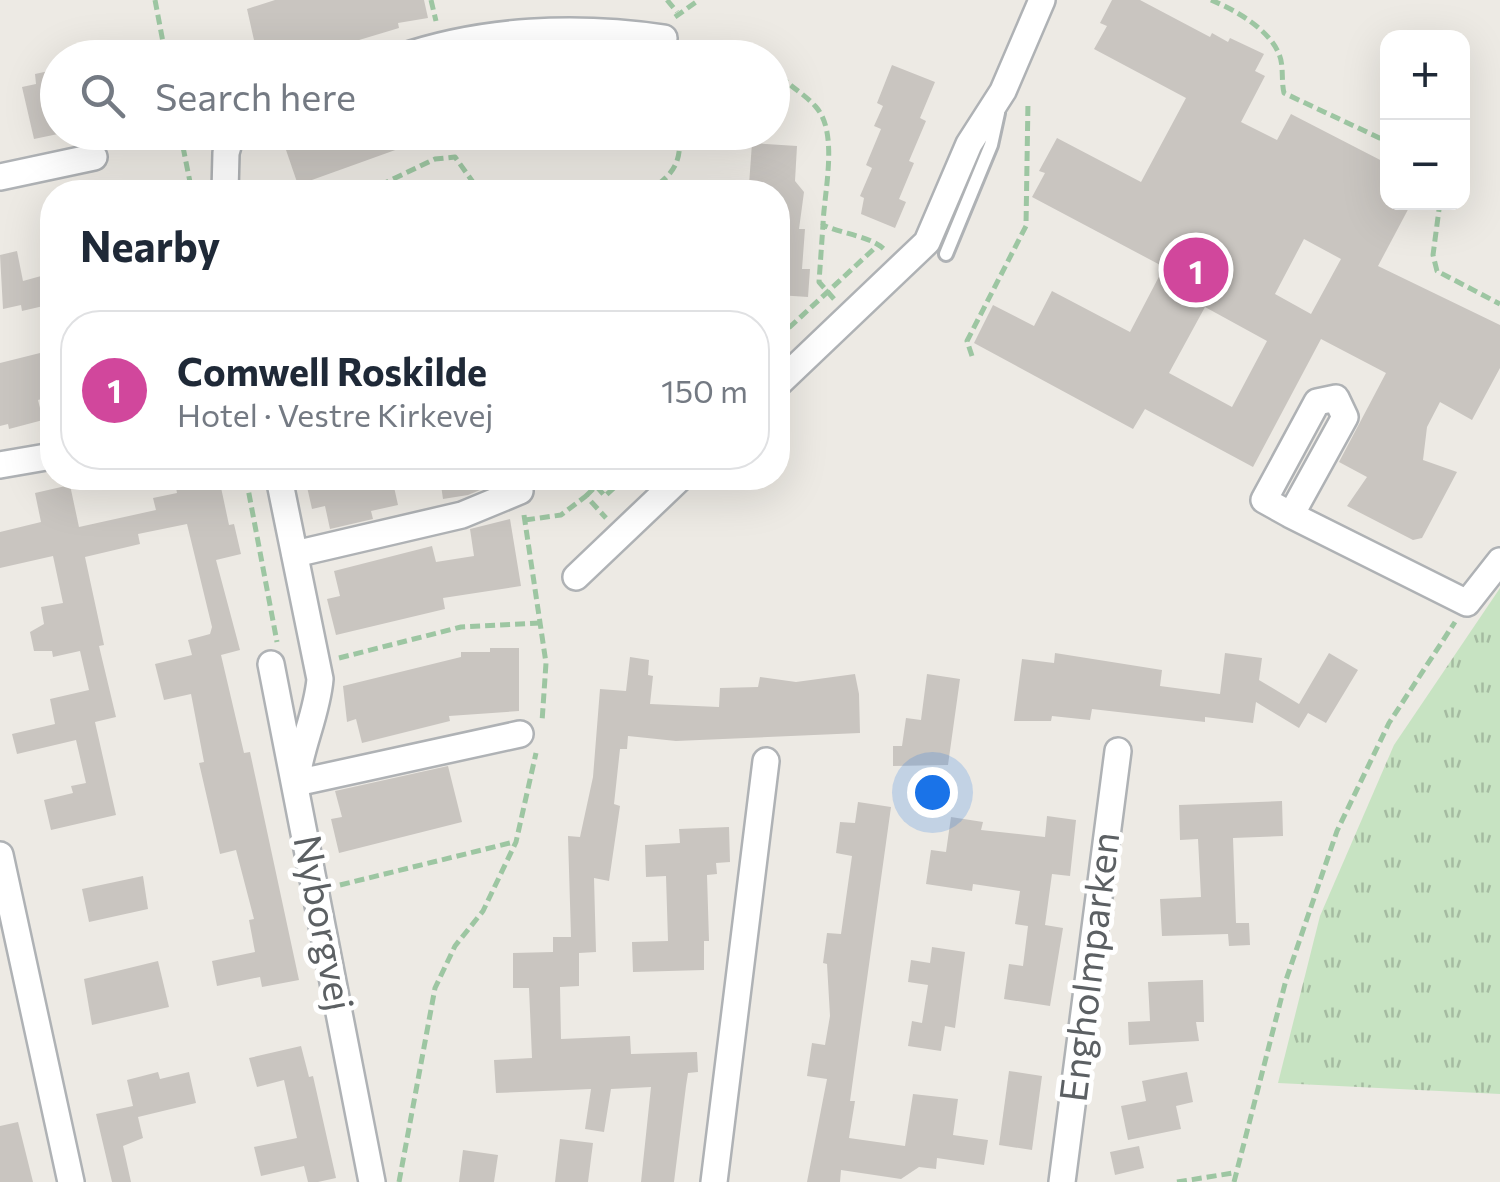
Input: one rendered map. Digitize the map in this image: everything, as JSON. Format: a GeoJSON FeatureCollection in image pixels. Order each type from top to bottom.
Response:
{"type":"FeatureCollection","features":[{"type":"Feature","properties":{"kind":"street"},"geometry":{"type":"LineString","coordinates":[[790,373],[927,242],[969,144],[1003,91],[1042,0]]}},
{"type":"Feature","properties":{"kind":"street"},"geometry":{"type":"LineString","coordinates":[[452,40],[464,36],[614,31],[664,38]]}},
{"type":"Feature","properties":{"kind":"street"},"geometry":{"type":"LineString","coordinates":[[225,180],[227,150]]}},
{"type":"Feature","properties":{"kind":"street"},"geometry":{"type":"LineString","coordinates":[[0,177],[94,157]]}},
{"type":"Feature","properties":{"kind":"street"},"geometry":{"type":"LineString","coordinates":[[0,466],[40,458]]}},
{"type":"Feature","properties":{"kind":"street"},"geometry":{"type":"LineString","coordinates":[[282,490],[317,664],[318,700],[300,752],[296,784],[520,734]]}},
{"type":"Feature","properties":{"kind":"street"},"geometry":{"type":"LineString","coordinates":[[576,577],[667,490]]}},
{"type":"Feature","properties":{"kind":"street"},"geometry":{"type":"LineString","coordinates":[[295,554],[462,515],[520,492]]}},
{"type":"Feature","properties":{"kind":"street"},"geometry":{"type":"LineString","coordinates":[[1291,514],[1468,603],[1500,561]]}},
{"type":"Feature","properties":{"kind":"street","name":"Nyborgvej"},"geometry":{"type":"LineString","coordinates":[[272,664],[372,1182]]}},
{"type":"Feature","properties":{"kind":"street","name":"Engholmparken"},"geometry":{"type":"LineString","coordinates":[[1062,1182],[1118,752]]}},
{"type":"Feature","properties":{"kind":"street"},"geometry":{"type":"LineString","coordinates":[[714,1182],[766,761]]}},
{"type":"Feature","properties":{"kind":"street"},"geometry":{"type":"LineString","coordinates":[[0,855],[71,1182]]}},
{"type":"Feature","properties":{"kind":"lane"},"geometry":{"type":"LineString","coordinates":[[946,254],[992,145],[1003,91]]}},
{"type":"Feature","properties":{"kind":"path"},"geometry":{"type":"LineString","coordinates":[[155,0],[163,40]]}},
{"type":"Feature","properties":{"kind":"path"},"geometry":{"type":"LineString","coordinates":[[667,0],[677,12]]}},
{"type":"Feature","properties":{"kind":"path"},"geometry":{"type":"LineString","coordinates":[[1210,0],[1232,9],[1267,37],[1281,56],[1284,93],[1380,138]]}},
{"type":"Feature","properties":{"kind":"path"},"geometry":{"type":"LineString","coordinates":[[972,356],[968,341],[1026,226],[1028,82],[1022,48]]}},
{"type":"Feature","properties":{"kind":"path"},"geometry":{"type":"LineString","coordinates":[[790,88],[815,106],[824,121],[819,282],[849,316]]}},
{"type":"Feature","properties":{"kind":"path"},"geometry":{"type":"LineString","coordinates":[[184,150],[190,180]]}},
{"type":"Feature","properties":{"kind":"path"},"geometry":{"type":"LineString","coordinates":[[666,180],[677,165],[681,150]]}},
{"type":"Feature","properties":{"kind":"path"},"geometry":{"type":"LineString","coordinates":[[392,180],[435,160],[455,158],[471,180]]}},
{"type":"Feature","properties":{"kind":"path"},"geometry":{"type":"LineString","coordinates":[[1439,210],[1433,254],[1437,271],[1500,304]]}},
{"type":"Feature","properties":{"kind":"path"},"geometry":{"type":"LineString","coordinates":[[823,225],[879,244],[901,267]]}},
{"type":"Feature","properties":{"kind":"path"},"geometry":{"type":"LineString","coordinates":[[790,327],[879,244]]}},
{"type":"Feature","properties":{"kind":"path"},"geometry":{"type":"LineString","coordinates":[[248,490],[280,660],[272,664]]}},
{"type":"Feature","properties":{"kind":"path"},"geometry":{"type":"LineString","coordinates":[[526,520],[561,514],[592,490]]}},
{"type":"Feature","properties":{"kind":"path"},"geometry":{"type":"LineString","coordinates":[[399,1182],[435,988],[455,946],[483,911],[516,842],[542,724],[546,663],[520,492]]}},
{"type":"Feature","properties":{"kind":"path"},"geometry":{"type":"LineString","coordinates":[[586,496],[621,534]]}},
{"type":"Feature","properties":{"kind":"path"},"geometry":{"type":"LineString","coordinates":[[1234,1182],[1286,980],[1336,831],[1388,723],[1468,603]]}},
{"type":"Feature","properties":{"kind":"path"},"geometry":{"type":"LineString","coordinates":[[317,664],[461,628],[541,623]]}},
{"type":"Feature","properties":{"kind":"path"},"geometry":{"type":"LineString","coordinates":[[318,891],[516,842]]}},
{"type":"Feature","properties":{"kind":"path"},"geometry":{"type":"LineString","coordinates":[[1177,1182],[1234,1173]]}},
{"type":"Feature","properties":{"kind":"green space"},"geometry":{"type":"Polygon","coordinates":[[[1500,588],[1500,1094],[1278,1083],[1320,916],[1394,745],[1500,588]]]}},
{"type":"Feature","properties":{"kind":"building"},"geometry":{"type":"Polygon","coordinates":[[[275,0],[424,0],[428,18],[398,23],[399,28],[359,40],[254,40],[247,9],[275,0]]]}},
{"type":"Feature","properties":{"kind":"building"},"geometry":{"type":"Polygon","coordinates":[[[1112,0],[1140,0],[1210,37],[1212,33],[1228,42],[1230,38],[1264,54],[1255,71],[1265,76],[1241,122],[1277,140],[1291,114],[1380,160],[1380,210],[1408,210],[1378,266],[1500,325],[1500,368],[1472,420],[1440,402],[1427,427],[1423,460],[1457,472],[1422,538],[1413,540],[1347,506],[1367,477],[1339,462],[1386,373],[1321,339],[1253,467],[1145,409],[1133,429],[974,343],[993,305],[1034,326],[1052,291],[1130,332],[1164,267],[1032,197],[1045,173],[1039,171],[1057,138],[1141,182],[1186,98],[1094,49],[1107,26],[1100,23],[1112,0]],[[1304,239],[1275,294],[1311,314],[1341,259],[1304,239]],[[1205,307],[1169,373],[1232,407],[1267,341],[1205,307]]]}},
{"type":"Feature","properties":{"kind":"building"},"geometry":{"type":"Polygon","coordinates":[[[892,65],[935,82],[920,118],[926,121],[909,161],[914,163],[899,199],[906,202],[895,228],[861,214],[864,198],[860,196],[872,168],[866,165],[881,129],[874,126],[883,106],[877,103],[892,65]]]}},
{"type":"Feature","properties":{"kind":"building"},"geometry":{"type":"Polygon","coordinates":[[[40,73],[40,138],[34,139],[22,87],[36,84],[35,74],[40,73]]]}},
{"type":"Feature","properties":{"kind":"building"},"geometry":{"type":"Polygon","coordinates":[[[790,146],[797,146],[795,181],[804,192],[799,229],[805,229],[802,269],[810,269],[808,297],[790,296],[790,180],[749,180],[752,150],[790,150],[790,146]]]}},
{"type":"Feature","properties":{"kind":"building"},"geometry":{"type":"Polygon","coordinates":[[[286,150],[395,150],[312,180],[296,180],[286,150]]]}},
{"type":"Feature","properties":{"kind":"building"},"geometry":{"type":"Polygon","coordinates":[[[17,251],[23,281],[40,276],[40,307],[22,311],[21,305],[3,309],[0,255],[17,251]]]}},
{"type":"Feature","properties":{"kind":"building"},"geometry":{"type":"Polygon","coordinates":[[[40,353],[40,421],[9,429],[8,424],[0,426],[0,363],[40,353]]]}},
{"type":"Feature","properties":{"kind":"building"},"geometry":{"type":"Polygon","coordinates":[[[48,490],[71,490],[79,527],[156,510],[153,498],[177,493],[176,490],[222,490],[229,525],[234,524],[241,554],[216,560],[240,650],[221,655],[244,753],[250,752],[299,980],[262,987],[260,977],[217,986],[212,961],[255,952],[249,920],[254,919],[236,850],[220,854],[199,763],[204,762],[191,694],[164,700],[155,664],[192,655],[188,640],[210,634],[212,627],[187,524],[138,534],[140,544],[85,557],[104,645],[99,646],[116,717],[95,722],[116,815],[51,830],[44,800],[73,793],[71,786],[86,783],[76,740],[17,754],[12,734],[55,724],[50,699],[89,690],[80,651],[53,657],[52,651],[34,651],[30,632],[44,624],[41,607],[63,603],[53,556],[0,568],[0,532],[41,522],[35,493],[48,490]]]}},
{"type":"Feature","properties":{"kind":"building"},"geometry":{"type":"Polygon","coordinates":[[[308,490],[395,490],[398,505],[371,511],[373,519],[330,529],[325,506],[312,509],[308,490]]]}},
{"type":"Feature","properties":{"kind":"building"},"geometry":{"type":"Polygon","coordinates":[[[442,490],[480,490],[468,495],[443,499],[442,490]]]}},
{"type":"Feature","properties":{"kind":"building"},"geometry":{"type":"Polygon","coordinates":[[[510,519],[521,586],[443,598],[445,609],[336,635],[327,599],[340,596],[334,571],[432,546],[436,562],[474,556],[470,529],[510,519]]]}},
{"type":"Feature","properties":{"kind":"building"},"geometry":{"type":"Polygon","coordinates":[[[490,648],[519,648],[519,711],[449,716],[450,721],[362,743],[356,719],[347,722],[343,686],[461,657],[461,652],[490,652],[490,648]]]}},
{"type":"Feature","properties":{"kind":"building"},"geometry":{"type":"Polygon","coordinates":[[[1055,653],[1162,670],[1160,686],[1220,694],[1225,653],[1262,658],[1259,680],[1299,704],[1329,653],[1358,670],[1326,723],[1308,713],[1299,728],[1256,702],[1253,723],[1205,717],[1205,722],[1092,709],[1090,720],[1052,716],[1051,721],[1014,721],[1022,659],[1054,663],[1055,653]]]}},
{"type":"Feature","properties":{"kind":"building"},"geometry":{"type":"Polygon","coordinates":[[[630,657],[649,660],[648,675],[653,676],[650,704],[719,707],[720,688],[758,687],[760,677],[796,682],[855,674],[859,694],[860,733],[676,741],[628,736],[627,749],[620,749],[614,804],[620,806],[609,881],[594,878],[596,952],[579,953],[579,986],[560,987],[561,1039],[630,1036],[631,1054],[697,1052],[698,1072],[688,1073],[674,1182],[641,1182],[651,1087],[611,1089],[604,1132],[585,1129],[591,1089],[496,1093],[494,1060],[532,1058],[529,988],[513,988],[513,953],[553,952],[553,937],[571,937],[568,836],[580,837],[593,777],[600,689],[626,691],[630,657]]]}},
{"type":"Feature","properties":{"kind":"building"},"geometry":{"type":"Polygon","coordinates":[[[927,674],[960,679],[948,765],[893,766],[893,746],[902,746],[906,718],[921,720],[927,674]]]}},
{"type":"Feature","properties":{"kind":"building"},"geometry":{"type":"Polygon","coordinates":[[[448,766],[462,822],[339,853],[331,819],[342,817],[335,791],[448,766]]]}},
{"type":"Feature","properties":{"kind":"building"},"geometry":{"type":"Polygon","coordinates":[[[1282,801],[1283,836],[1233,838],[1236,923],[1249,923],[1250,945],[1229,946],[1228,934],[1162,936],[1160,899],[1201,897],[1198,839],[1180,840],[1179,805],[1282,801]]]}},
{"type":"Feature","properties":{"kind":"building"},"geometry":{"type":"Polygon","coordinates":[[[858,802],[891,807],[850,1101],[855,1101],[849,1138],[905,1146],[913,1094],[958,1099],[953,1135],[988,1140],[984,1165],[937,1158],[936,1169],[919,1167],[901,1179],[841,1170],[840,1182],[807,1182],[827,1079],[807,1076],[812,1043],[825,1045],[830,1016],[827,964],[823,963],[827,933],[841,934],[852,856],[836,853],[840,822],[855,823],[858,802]]]}},
{"type":"Feature","properties":{"kind":"building"},"geometry":{"type":"Polygon","coordinates":[[[1047,816],[1076,820],[1070,876],[1052,874],[1045,925],[1063,928],[1050,1006],[1004,999],[1009,964],[1023,966],[1028,926],[1015,924],[1020,891],[973,884],[972,891],[926,884],[931,850],[946,852],[951,817],[983,822],[981,830],[1045,837],[1047,816]]]}},
{"type":"Feature","properties":{"kind":"building"},"geometry":{"type":"Polygon","coordinates":[[[729,827],[730,862],[716,863],[717,874],[707,875],[709,941],[704,941],[704,970],[633,972],[632,942],[668,941],[666,876],[646,877],[645,845],[680,843],[679,829],[729,827]]]}},
{"type":"Feature","properties":{"kind":"building"},"geometry":{"type":"Polygon","coordinates":[[[143,876],[148,909],[89,922],[82,889],[143,876]]]}},
{"type":"Feature","properties":{"kind":"building"},"geometry":{"type":"Polygon","coordinates":[[[932,947],[965,952],[955,1028],[945,1026],[941,1051],[908,1046],[912,1021],[922,1023],[928,985],[908,982],[911,960],[930,963],[932,947]]]}},
{"type":"Feature","properties":{"kind":"building"},"geometry":{"type":"Polygon","coordinates":[[[158,961],[169,1007],[92,1025],[84,979],[158,961]]]}},
{"type":"Feature","properties":{"kind":"building"},"geometry":{"type":"Polygon","coordinates":[[[1203,980],[1204,1022],[1196,1022],[1199,1041],[1129,1045],[1128,1022],[1150,1021],[1148,982],[1203,980]]]}},
{"type":"Feature","properties":{"kind":"building"},"geometry":{"type":"Polygon","coordinates":[[[301,1046],[309,1077],[313,1076],[336,1178],[318,1182],[308,1182],[304,1166],[261,1176],[254,1147],[297,1138],[284,1080],[257,1087],[249,1058],[301,1046]]]}},
{"type":"Feature","properties":{"kind":"building"},"geometry":{"type":"Polygon","coordinates":[[[1009,1071],[1042,1076],[1032,1150],[999,1145],[1009,1071]]]}},
{"type":"Feature","properties":{"kind":"building"},"geometry":{"type":"Polygon","coordinates":[[[158,1072],[160,1079],[189,1072],[196,1103],[138,1117],[143,1138],[123,1146],[131,1182],[112,1182],[96,1114],[133,1106],[127,1080],[158,1072]]]}},
{"type":"Feature","properties":{"kind":"building"},"geometry":{"type":"Polygon","coordinates":[[[1187,1072],[1193,1102],[1176,1106],[1181,1129],[1128,1140],[1121,1106],[1146,1101],[1142,1081],[1187,1072]]]}},
{"type":"Feature","properties":{"kind":"building"},"geometry":{"type":"Polygon","coordinates":[[[18,1122],[33,1182],[0,1182],[0,1126],[18,1122]]]}},
{"type":"Feature","properties":{"kind":"building"},"geometry":{"type":"Polygon","coordinates":[[[560,1139],[593,1143],[588,1182],[555,1182],[560,1139]]]}},
{"type":"Feature","properties":{"kind":"building"},"geometry":{"type":"Polygon","coordinates":[[[1139,1146],[1144,1168],[1115,1175],[1110,1152],[1139,1146]]]}},
{"type":"Feature","properties":{"kind":"building"},"geometry":{"type":"Polygon","coordinates":[[[463,1150],[498,1155],[494,1182],[459,1182],[463,1150]]]}},
{"type":"Feature","properties":{"kind":"place","name":"Comwell Roskilde"},"geometry":{"type":"Point","coordinates":[1196,270]}}]}
